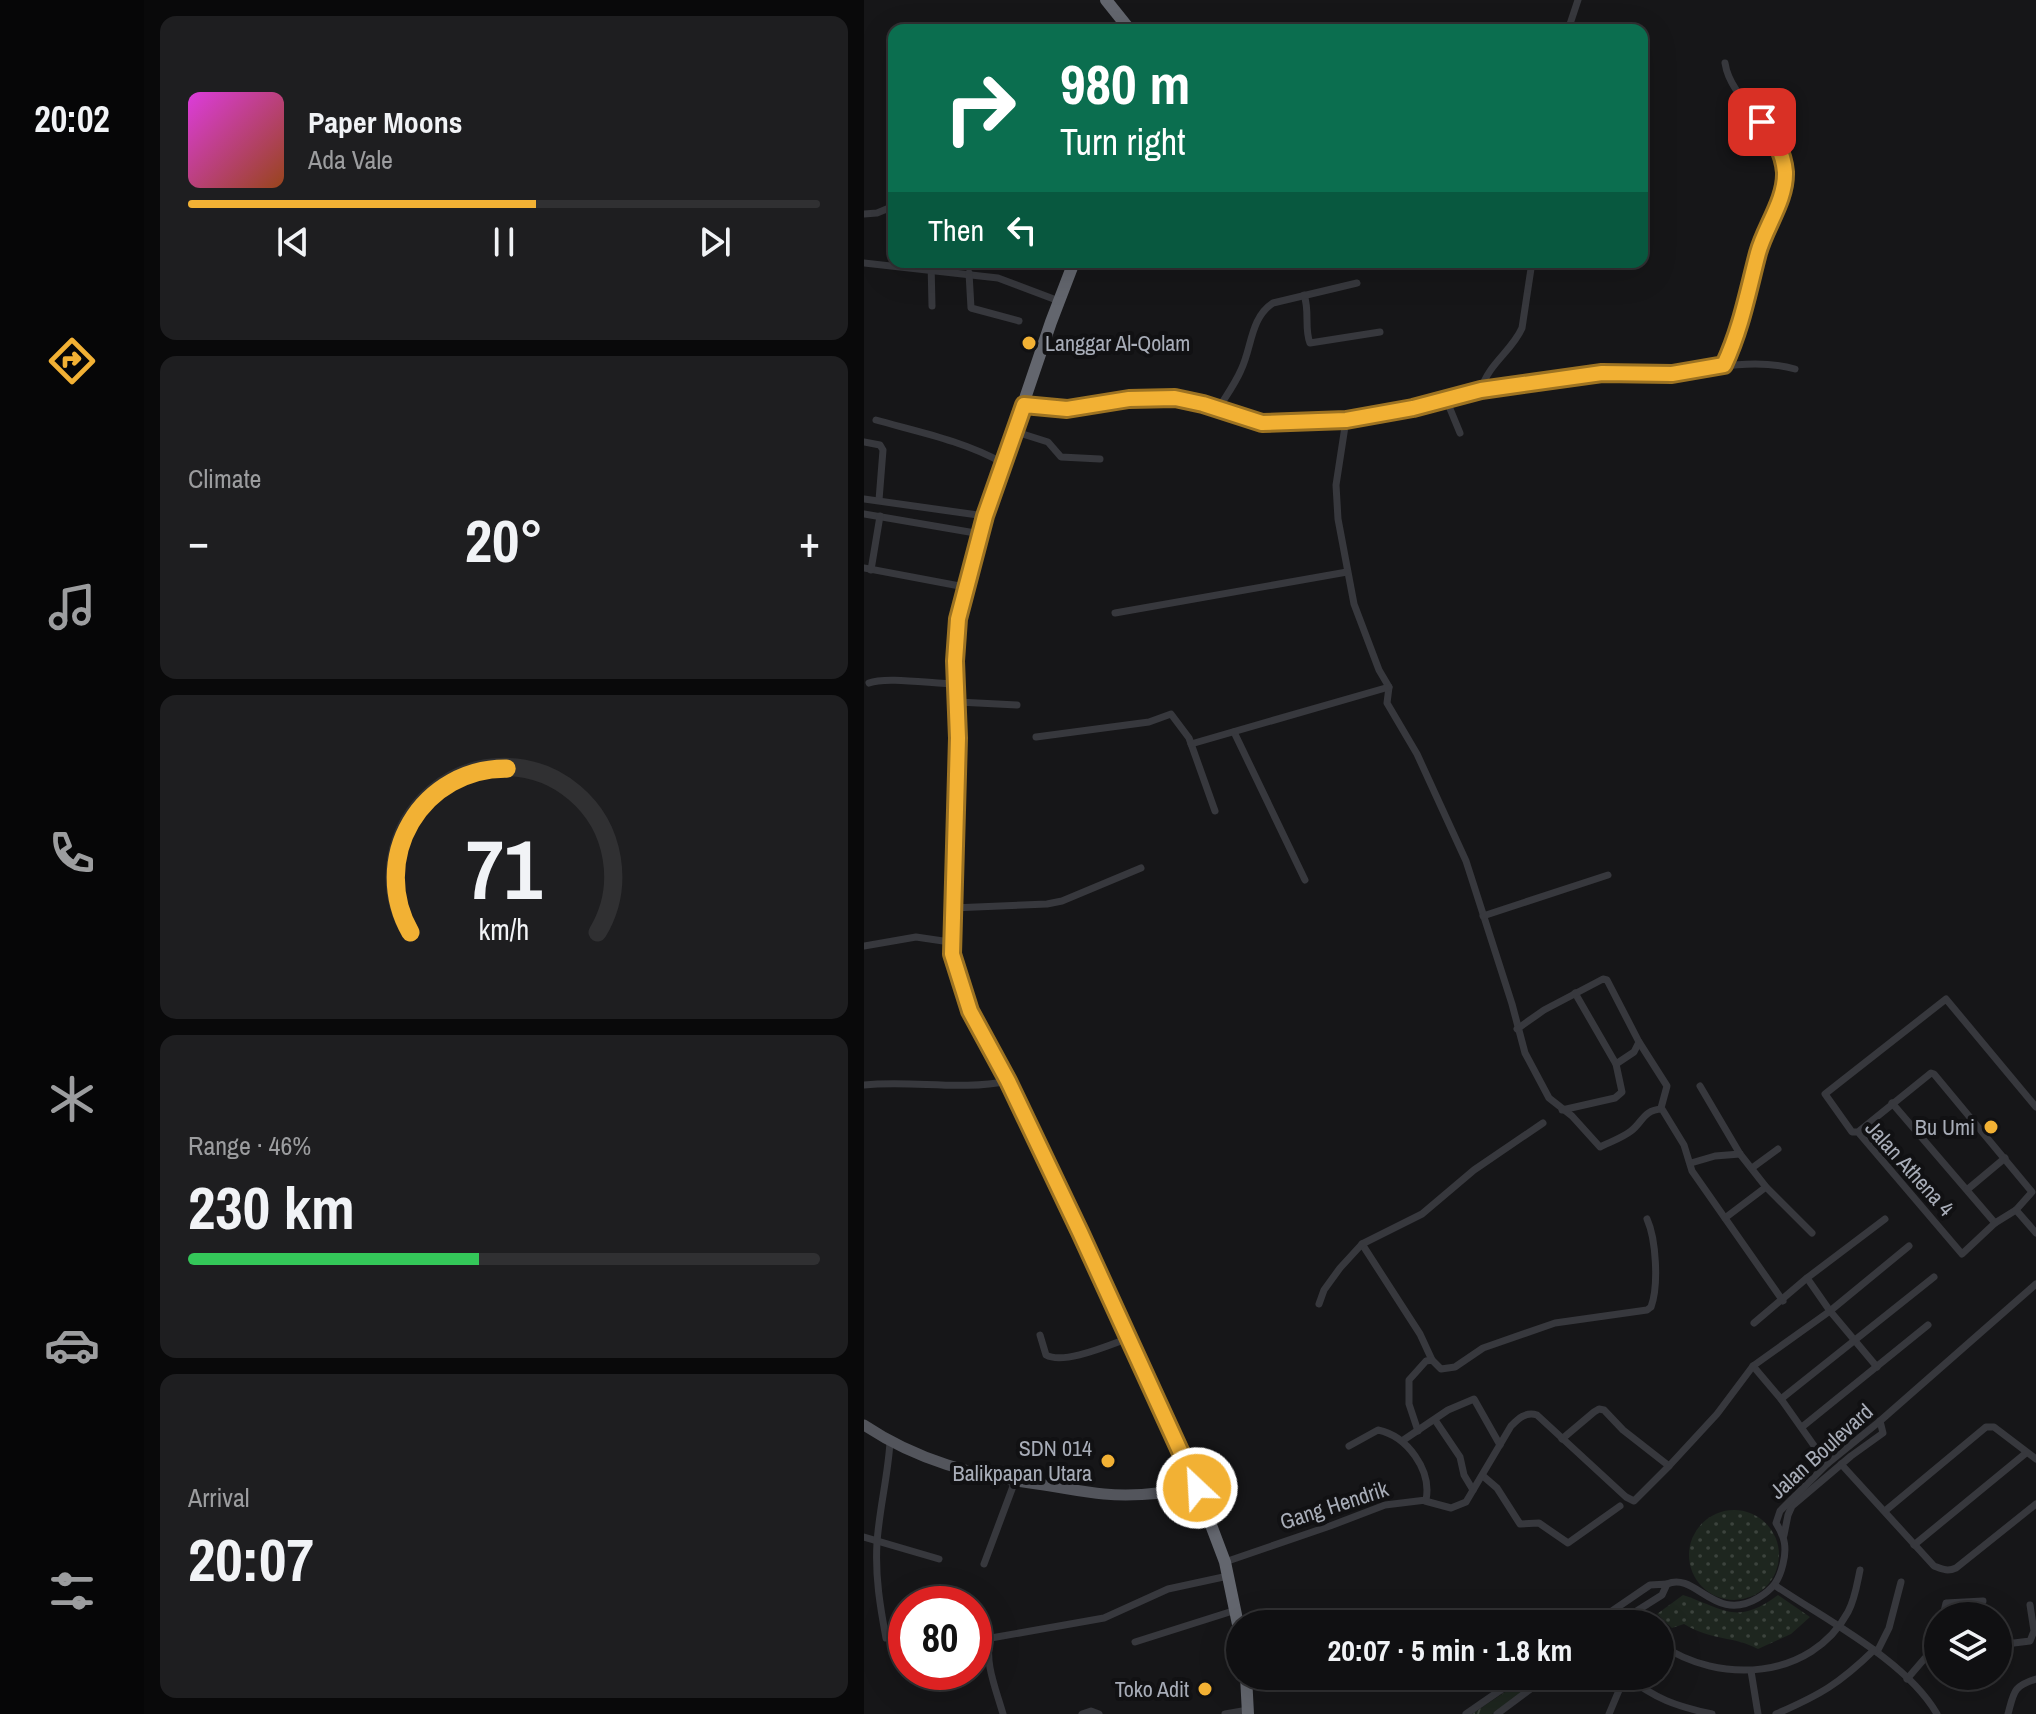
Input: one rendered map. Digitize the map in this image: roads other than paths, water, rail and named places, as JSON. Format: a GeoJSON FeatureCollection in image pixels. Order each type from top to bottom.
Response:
{"type":"FeatureCollection","features":[{"type":"Feature","properties":{"kind":"highway"},"geometry":{"type":"LineString","coordinates":[[1106,0],[1125,24]]}},
{"type":"Feature","properties":{"kind":"highway"},"geometry":{"type":"LineString","coordinates":[[1072,268],[985,516],[958,619],[950,942],[970,1011],[1008,1081],[1196,1487],[1225,1562],[1236,1610]]}},
{"type":"Feature","properties":{"kind":"highway"},"geometry":{"type":"LineString","coordinates":[[1247,1690],[1248,1712]]}},
{"type":"Feature","properties":{"kind":"main road"},"geometry":{"type":"LineString","coordinates":[[864,1425],[890,1442],[927,1459],[1015,1481],[1105,1494],[1154,1493],[1196,1487]]}},
{"type":"Feature","properties":{"kind":"street"},"geometry":{"type":"LineString","coordinates":[[1570,24],[1578,0]]}},
{"type":"Feature","properties":{"kind":"street"},"geometry":{"type":"LineString","coordinates":[[1724,365],[1750,293],[1759,251],[1785,176],[1777,142],[1736,89],[1725,63]]}},
{"type":"Feature","properties":{"kind":"street"},"geometry":{"type":"LineString","coordinates":[[864,214],[872,215],[888,208]]}},
{"type":"Feature","properties":{"kind":"street"},"geometry":{"type":"LineString","coordinates":[[864,263],[888,264]]}},
{"type":"Feature","properties":{"kind":"street"},"geometry":{"type":"LineString","coordinates":[[931,268],[932,306]]}},
{"type":"Feature","properties":{"kind":"street"},"geometry":{"type":"LineString","coordinates":[[942,268],[998,278],[1059,301]]}},
{"type":"Feature","properties":{"kind":"street"},"geometry":{"type":"LineString","coordinates":[[1481,390],[1489,370],[1518,337],[1522,328],[1531,268]]}},
{"type":"Feature","properties":{"kind":"street"},"geometry":{"type":"LineString","coordinates":[[969,273],[971,308],[1019,321]]}},
{"type":"Feature","properties":{"kind":"street"},"geometry":{"type":"LineString","coordinates":[[1218,409],[1240,373],[1251,347],[1254,327],[1264,309],[1273,303],[1357,283]]}},
{"type":"Feature","properties":{"kind":"street"},"geometry":{"type":"LineString","coordinates":[[1304,295],[1308,307],[1307,338],[1310,343],[1380,332]]}},
{"type":"Feature","properties":{"kind":"street"},"geometry":{"type":"LineString","coordinates":[[1024,405],[1067,409],[1161,397],[1188,399],[1262,423],[1346,420],[1481,390],[1602,373],[1672,374],[1724,365],[1780,365],[1795,369]]}},
{"type":"Feature","properties":{"kind":"street"},"geometry":{"type":"LineString","coordinates":[[1446,399],[1460,433]]}},
{"type":"Feature","properties":{"kind":"street"},"geometry":{"type":"LineString","coordinates":[[876,420],[943,438],[1003,463]]}},
{"type":"Feature","properties":{"kind":"street"},"geometry":{"type":"LineString","coordinates":[[1346,420],[1336,502],[1354,604],[1379,670],[1389,687],[1387,703],[1417,754],[1466,861],[1512,1004],[1517,1029],[1525,1053],[1549,1098],[1572,1116],[1600,1147],[1631,1131],[1640,1118],[1661,1108],[1667,1093],[1666,1081],[1639,1042],[1607,980],[1592,983],[1517,1029]]}},
{"type":"Feature","properties":{"kind":"street"},"geometry":{"type":"LineString","coordinates":[[1013,431],[1048,442],[1061,457],[1100,459]]}},
{"type":"Feature","properties":{"kind":"street"},"geometry":{"type":"LineString","coordinates":[[864,442],[880,445],[883,450],[879,500]]}},
{"type":"Feature","properties":{"kind":"street"},"geometry":{"type":"LineString","coordinates":[[864,499],[985,516]]}},
{"type":"Feature","properties":{"kind":"street"},"geometry":{"type":"LineString","coordinates":[[864,514],[981,534]]}},
{"type":"Feature","properties":{"kind":"street"},"geometry":{"type":"LineString","coordinates":[[880,516],[868,569],[965,587]]}},
{"type":"Feature","properties":{"kind":"street"},"geometry":{"type":"LineString","coordinates":[[1115,613],[1347,572]]}},
{"type":"Feature","properties":{"kind":"street"},"geometry":{"type":"LineString","coordinates":[[869,683],[880,679],[956,684]]}},
{"type":"Feature","properties":{"kind":"street"},"geometry":{"type":"LineString","coordinates":[[1191,744],[1389,687]]}},
{"type":"Feature","properties":{"kind":"street"},"geometry":{"type":"LineString","coordinates":[[958,702],[1017,705]]}},
{"type":"Feature","properties":{"kind":"street"},"geometry":{"type":"LineString","coordinates":[[1036,737],[1149,722],[1171,714],[1191,744],[1215,811]]}},
{"type":"Feature","properties":{"kind":"street"},"geometry":{"type":"LineString","coordinates":[[1234,732],[1305,880]]}},
{"type":"Feature","properties":{"kind":"street"},"geometry":{"type":"LineString","coordinates":[[952,908],[1062,901],[1141,868]]}},
{"type":"Feature","properties":{"kind":"street"},"geometry":{"type":"LineString","coordinates":[[1483,916],[1608,875]]}},
{"type":"Feature","properties":{"kind":"street"},"geometry":{"type":"LineString","coordinates":[[864,946],[916,937],[950,942]]}},
{"type":"Feature","properties":{"kind":"street"},"geometry":{"type":"LineString","coordinates":[[1562,1110],[1620,1095],[1616,1064],[1575,993]]}},
{"type":"Feature","properties":{"kind":"street","name":"Jalan Athena 4"},"geometry":{"type":"LineString","coordinates":[[1995,1223],[1972,1248],[1962,1254],[1858,1132],[1852,1132],[1825,1096],[1826,1092],[1946,999],[2036,1107]]}},
{"type":"Feature","properties":{"kind":"street"},"geometry":{"type":"LineString","coordinates":[[1616,1064],[1634,1052],[1639,1042]]}},
{"type":"Feature","properties":{"kind":"street"},"geometry":{"type":"LineString","coordinates":[[1858,1132],[1892,1103],[1931,1073],[2005,1158],[2032,1192],[2031,1197],[1995,1223],[1892,1103]]}},
{"type":"Feature","properties":{"kind":"street"},"geometry":{"type":"LineString","coordinates":[[864,1085],[926,1083],[983,1086],[1008,1081]]}},
{"type":"Feature","properties":{"kind":"street"},"geometry":{"type":"LineString","coordinates":[[1700,1086],[1740,1154],[1766,1187],[1812,1233]]}},
{"type":"Feature","properties":{"kind":"street"},"geometry":{"type":"LineString","coordinates":[[1661,1108],[1676,1130],[1692,1171],[1783,1301]]}},
{"type":"Feature","properties":{"kind":"street"},"geometry":{"type":"LineString","coordinates":[[1319,1304],[1324,1290],[1362,1244],[1422,1214],[1474,1170],[1543,1123]]}},
{"type":"Feature","properties":{"kind":"street"},"geometry":{"type":"LineString","coordinates":[[1752,1168],[1778,1149]]}},
{"type":"Feature","properties":{"kind":"street"},"geometry":{"type":"LineString","coordinates":[[1691,1163],[1715,1156],[1740,1154]]}},
{"type":"Feature","properties":{"kind":"street"},"geometry":{"type":"LineString","coordinates":[[1968,1189],[2005,1158]]}},
{"type":"Feature","properties":{"kind":"street"},"geometry":{"type":"LineString","coordinates":[[1725,1218],[1766,1187]]}},
{"type":"Feature","properties":{"kind":"street"},"geometry":{"type":"LineString","coordinates":[[2016,1210],[2036,1233]]}},
{"type":"Feature","properties":{"kind":"street"},"geometry":{"type":"LineString","coordinates":[[1362,1244],[1398,1296],[1432,1360],[1441,1369],[1455,1367],[1483,1348],[1555,1323],[1647,1310],[1653,1300],[1655,1278],[1653,1236],[1647,1219]]}},
{"type":"Feature","properties":{"kind":"street"},"geometry":{"type":"LineString","coordinates":[[1754,1323],[1885,1219]]}},
{"type":"Feature","properties":{"kind":"street"},"geometry":{"type":"LineString","coordinates":[[1435,1420],[1460,1457],[1464,1475],[1473,1490],[1511,1426],[1530,1413],[1537,1415],[1634,1501],[1717,1414],[1753,1366],[1830,1311],[1909,1246]]}},
{"type":"Feature","properties":{"kind":"street"},"geometry":{"type":"LineString","coordinates":[[1781,1399],[1934,1277]]}},
{"type":"Feature","properties":{"kind":"street"},"geometry":{"type":"LineString","coordinates":[[1807,1278],[1877,1367]]}},
{"type":"Feature","properties":{"kind":"street","name":"Jalan Boulevard"},"geometry":{"type":"LineString","coordinates":[[1776,1586],[1785,1556],[1784,1535],[1776,1523],[1776,1517],[1827,1464],[2036,1284]]}},
{"type":"Feature","properties":{"kind":"street"},"geometry":{"type":"LineString","coordinates":[[1802,1427],[1928,1325]]}},
{"type":"Feature","properties":{"kind":"street"},"geometry":{"type":"LineString","coordinates":[[1040,1335],[1046,1355],[1052,1358],[1080,1355],[1129,1338]]}},
{"type":"Feature","properties":{"kind":"street"},"geometry":{"type":"LineString","coordinates":[[1418,1431],[1409,1404],[1409,1380],[1426,1361],[1432,1360]]}},
{"type":"Feature","properties":{"kind":"street"},"geometry":{"type":"LineString","coordinates":[[1753,1366],[1781,1399],[1827,1464]]}},
{"type":"Feature","properties":{"kind":"street"},"geometry":{"type":"LineString","coordinates":[[1402,1441],[1448,1410],[1474,1399],[1500,1445]]}},
{"type":"Feature","properties":{"kind":"street"},"geometry":{"type":"LineString","coordinates":[[1562,1439],[1599,1409],[1669,1466]]}},
{"type":"Feature","properties":{"kind":"street"},"geometry":{"type":"LineString","coordinates":[[1784,1535],[1792,1506],[1883,1433],[1880,1421]]}},
{"type":"Feature","properties":{"kind":"street"},"geometry":{"type":"LineString","coordinates":[[1885,1511],[1986,1427],[1994,1427],[2036,1459]]}},
{"type":"Feature","properties":{"kind":"street"},"geometry":{"type":"LineString","coordinates":[[1349,1446],[1378,1430],[1402,1441],[1419,1462],[1428,1492],[1425,1501]]}},
{"type":"Feature","properties":{"kind":"street"},"geometry":{"type":"LineString","coordinates":[[886,1638],[877,1585],[877,1541],[890,1442]]}},
{"type":"Feature","properties":{"kind":"street"},"geometry":{"type":"LineString","coordinates":[[1914,1545],[2026,1453]]}},
{"type":"Feature","properties":{"kind":"street"},"geometry":{"type":"LineString","coordinates":[[1841,1464],[1934,1566],[1950,1571],[2036,1504]]}},
{"type":"Feature","properties":{"kind":"street"},"geometry":{"type":"LineString","coordinates":[[1481,1480],[1497,1488],[1520,1524],[1539,1523],[1568,1543],[1620,1506]]}},
{"type":"Feature","properties":{"kind":"street"},"geometry":{"type":"LineString","coordinates":[[984,1564],[1015,1481]]}},
{"type":"Feature","properties":{"kind":"street","name":"Gang Hendrik"},"geometry":{"type":"LineString","coordinates":[[1225,1562],[1385,1505],[1425,1501],[1451,1508],[1459,1506],[1466,1502],[1473,1490]]}},
{"type":"Feature","properties":{"kind":"street"},"geometry":{"type":"LineString","coordinates":[[864,1537],[939,1559]]}},
{"type":"Feature","properties":{"kind":"street"},"geometry":{"type":"LineString","coordinates":[[1674,1653],[1713,1666],[1751,1671],[1767,1669],[1800,1657],[1838,1627],[1849,1610],[1860,1570]]}},
{"type":"Feature","properties":{"kind":"street"},"geometry":{"type":"LineString","coordinates":[[1003,1714],[990,1665],[991,1638],[1104,1618],[1176,1587],[1228,1576]]}},
{"type":"Feature","properties":{"kind":"street"},"geometry":{"type":"LineString","coordinates":[[1613,1610],[1650,1585],[1675,1581],[1684,1582],[1707,1598],[1737,1606],[1755,1600],[1776,1586],[1876,1651],[1926,1696],[1937,1714]]}},
{"type":"Feature","properties":{"kind":"street"},"geometry":{"type":"LineString","coordinates":[[1776,1714],[1838,1684],[1876,1651],[1889,1628],[1901,1582]]}},
{"type":"Feature","properties":{"kind":"street"},"geometry":{"type":"LineString","coordinates":[[1637,1610],[1662,1595],[1667,1584]]}},
{"type":"Feature","properties":{"kind":"street"},"geometry":{"type":"LineString","coordinates":[[1964,1602],[1983,1601]]}},
{"type":"Feature","properties":{"kind":"street"},"geometry":{"type":"LineString","coordinates":[[2012,1643],[2030,1641],[2034,1631],[2030,1605]]}},
{"type":"Feature","properties":{"kind":"street"},"geometry":{"type":"LineString","coordinates":[[1135,1642],[1226,1613]]}},
{"type":"Feature","properties":{"kind":"street"},"geometry":{"type":"LineString","coordinates":[[1907,1679],[1924,1659]]}},
{"type":"Feature","properties":{"kind":"street"},"geometry":{"type":"LineString","coordinates":[[1751,1671],[1758,1714]]}},
{"type":"Feature","properties":{"kind":"street"},"geometry":{"type":"LineString","coordinates":[[2008,1714],[2015,1689],[2019,1684],[2036,1679]]}},
{"type":"Feature","properties":{"kind":"street"},"geometry":{"type":"LineString","coordinates":[[1466,1714],[1501,1690]]}},
{"type":"Feature","properties":{"kind":"street"},"geometry":{"type":"LineString","coordinates":[[1497,1714],[1529,1690]]}},
{"type":"Feature","properties":{"kind":"street"},"geometry":{"type":"LineString","coordinates":[[1609,1714],[1619,1690]]}},
{"type":"Feature","properties":{"kind":"street"},"geometry":{"type":"LineString","coordinates":[[1645,1690],[1684,1708],[1712,1714]]}},
{"type":"Feature","properties":{"kind":"street"},"geometry":{"type":"LineString","coordinates":[[1082,1714],[1091,1711],[1099,1714]]}},
{"type":"Feature","properties":{"kind":"street"},"geometry":{"type":"LineString","coordinates":[[1225,1714],[1248,1712]]}},
{"type":"Feature","properties":{"kind":"place","name":"Langgar Al-Qolam"},"geometry":{"type":"Point","coordinates":[1029,343]}},
{"type":"Feature","properties":{"kind":"place","name":"Bu Umi"},"geometry":{"type":"Point","coordinates":[1991,1127]}},
{"type":"Feature","properties":{"kind":"place","name":"SDN 014 Balikpapan Utara"},"geometry":{"type":"Point","coordinates":[1108,1461]}},
{"type":"Feature","properties":{"kind":"place","name":"Toko Adit"},"geometry":{"type":"Point","coordinates":[1205,1689]}}]}
